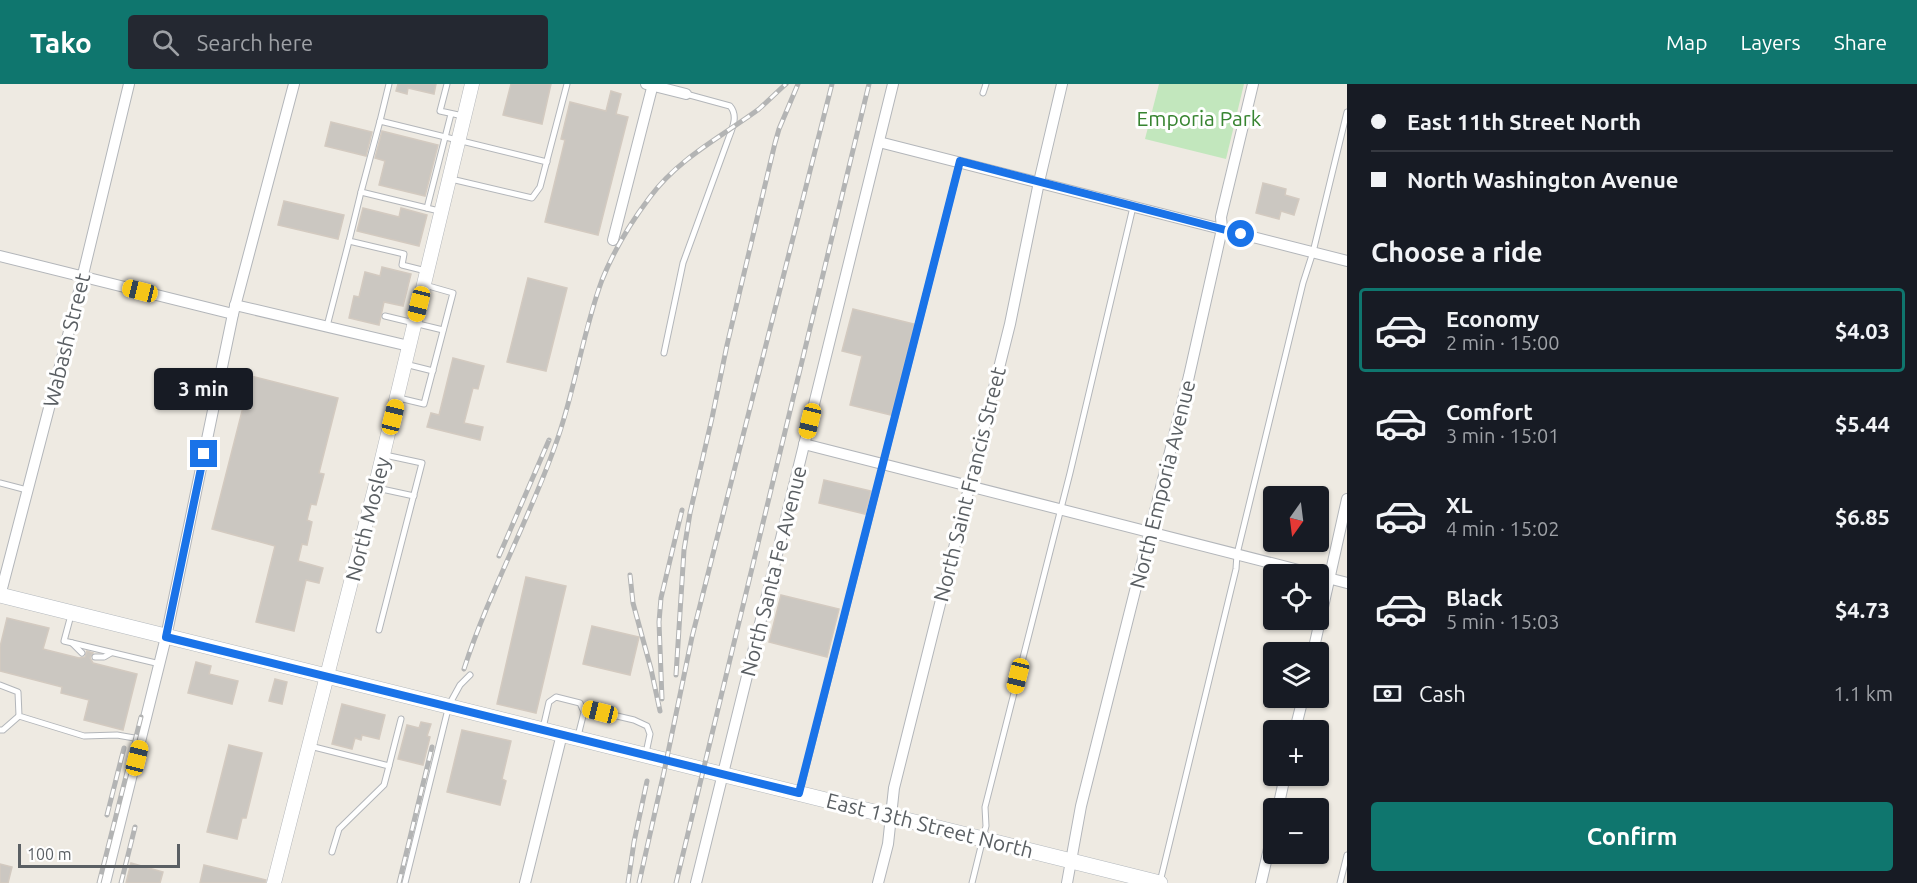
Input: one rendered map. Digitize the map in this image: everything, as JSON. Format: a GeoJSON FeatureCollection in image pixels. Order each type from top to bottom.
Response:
{"type":"FeatureCollection","features":[{"type":"Feature","properties":{"kind":"main road","name":"East 13th Street North"},"geometry":{"type":"LineString","coordinates":[[0,595],[1160,883]]}},
{"type":"Feature","properties":{"kind":"street","name":"Wabash Street"},"geometry":{"type":"LineString","coordinates":[[0,595],[129,84]]}},
{"type":"Feature","properties":{"kind":"street"},"geometry":{"type":"LineString","coordinates":[[105,883],[160,664],[234,309],[294,84]]}},
{"type":"Feature","properties":{"kind":"street","name":"North Mosley"},"geometry":{"type":"LineString","coordinates":[[274,883],[410,346],[442,211],[443,184],[452,139],[458,115],[472,84]]}},
{"type":"Feature","properties":{"kind":"street"},"geometry":{"type":"LineString","coordinates":[[613,240],[650,84],[686,94]]}},
{"type":"Feature","properties":{"kind":"street","name":"North Santa Fe Avenue"},"geometry":{"type":"LineString","coordinates":[[696,883],[893,84]]}},
{"type":"Feature","properties":{"kind":"street","name":"North Saint Francis Street"},"geometry":{"type":"LineString","coordinates":[[878,883],[888,844],[894,788],[1010,324],[1062,84]]}},
{"type":"Feature","properties":{"kind":"street","name":"North Emporia Avenue"},"geometry":{"type":"LineString","coordinates":[[1067,883],[1081,806],[1189,376],[1222,229],[1221,217],[1253,84]]}},
{"type":"Feature","properties":{"kind":"street"},"geometry":{"type":"LineString","coordinates":[[879,142],[1347,261]]}},
{"type":"Feature","properties":{"kind":"street"},"geometry":{"type":"LineString","coordinates":[[0,256],[82,277],[327,326],[410,346]]}},
{"type":"Feature","properties":{"kind":"street"},"geometry":{"type":"LineString","coordinates":[[804,444],[1275,564]]}},
{"type":"Feature","properties":{"kind":"street"},"geometry":{"type":"LineString","coordinates":[[1315,642],[1347,499]]}},
{"type":"Feature","properties":{"kind":"street"},"geometry":{"type":"LineString","coordinates":[[1331,579],[1347,583]]}},
{"type":"Feature","properties":{"kind":"street"},"geometry":{"type":"LineString","coordinates":[[525,883],[569,736]]}},
{"type":"Feature","properties":{"kind":"street"},"geometry":{"type":"LineString","coordinates":[[1261,883],[1265,864]]}},
{"type":"Feature","properties":{"kind":"lane"},"geometry":{"type":"LineString","coordinates":[[327,326],[389,84]]}},
{"type":"Feature","properties":{"kind":"lane"},"geometry":{"type":"LineString","coordinates":[[447,84],[440,111],[458,115]]}},
{"type":"Feature","properties":{"kind":"lane"},"geometry":{"type":"LineString","coordinates":[[427,208],[443,184],[532,198],[540,187],[567,84]]}},
{"type":"Feature","properties":{"kind":"lane"},"geometry":{"type":"LineString","coordinates":[[983,93],[986,84]]}},
{"type":"Feature","properties":{"kind":"lane"},"geometry":{"type":"LineString","coordinates":[[664,353],[683,263],[729,137],[734,116],[734,110],[730,106],[686,94]]}},
{"type":"Feature","properties":{"kind":"lane"},"geometry":{"type":"LineString","coordinates":[[1160,883],[1233,581],[1237,554],[1347,112]]}},
{"type":"Feature","properties":{"kind":"lane"},"geometry":{"type":"LineString","coordinates":[[380,122],[547,162]]}},
{"type":"Feature","properties":{"kind":"lane"},"geometry":{"type":"LineString","coordinates":[[799,793],[960,161]]}},
{"type":"Feature","properties":{"kind":"lane"},"geometry":{"type":"LineString","coordinates":[[361,192],[442,211]]}},
{"type":"Feature","properties":{"kind":"lane"},"geometry":{"type":"LineString","coordinates":[[972,883],[986,826],[985,807],[1070,473],[1133,206]]}},
{"type":"Feature","properties":{"kind":"lane"},"geometry":{"type":"LineString","coordinates":[[349,241],[404,254],[402,265],[453,292],[424,404],[397,397]]}},
{"type":"Feature","properties":{"kind":"lane"},"geometry":{"type":"LineString","coordinates":[[385,316],[443,330]]}},
{"type":"Feature","properties":{"kind":"lane"},"geometry":{"type":"LineString","coordinates":[[405,364],[433,371]]}},
{"type":"Feature","properties":{"kind":"lane"},"geometry":{"type":"LineString","coordinates":[[379,630],[422,463],[383,455]]}},
{"type":"Feature","properties":{"kind":"lane"},"geometry":{"type":"LineString","coordinates":[[0,483],[27,490]]}},
{"type":"Feature","properties":{"kind":"lane"},"geometry":{"type":"LineString","coordinates":[[375,488],[414,496]]}},
{"type":"Feature","properties":{"kind":"lane"},"geometry":{"type":"LineString","coordinates":[[72,613],[64,641],[160,664]]}},
{"type":"Feature","properties":{"kind":"lane"},"geometry":{"type":"LineString","coordinates":[[72,643],[82,653]]}},
{"type":"Feature","properties":{"kind":"lane"},"geometry":{"type":"LineString","coordinates":[[95,657],[104,657],[111,653]]}},
{"type":"Feature","properties":{"kind":"lane"},"geometry":{"type":"LineString","coordinates":[[405,883],[449,705],[460,685],[470,675]]}},
{"type":"Feature","properties":{"kind":"lane"},"geometry":{"type":"LineString","coordinates":[[0,686],[18,692],[19,716]]}},
{"type":"Feature","properties":{"kind":"lane"},"geometry":{"type":"LineString","coordinates":[[542,729],[549,702],[553,698],[580,703],[584,712],[569,736]]}},
{"type":"Feature","properties":{"kind":"lane"},"geometry":{"type":"LineString","coordinates":[[583,708],[643,723],[647,726],[650,734],[645,755]]}},
{"type":"Feature","properties":{"kind":"lane"},"geometry":{"type":"LineString","coordinates":[[19,716],[84,736],[117,735],[142,739]]}},
{"type":"Feature","properties":{"kind":"lane"},"geometry":{"type":"LineString","coordinates":[[0,730],[19,716]]}},
{"type":"Feature","properties":{"kind":"lane"},"geometry":{"type":"LineString","coordinates":[[332,852],[339,829],[384,785],[401,719]]}},
{"type":"Feature","properties":{"kind":"lane"},"geometry":{"type":"LineString","coordinates":[[309,746],[389,766]]}},
{"type":"Feature","properties":{"kind":"lane"},"geometry":{"type":"LineString","coordinates":[[1340,883],[1347,855]]}},
{"type":"Feature","properties":{"kind":"green space","name":"Emporia Park"},"geometry":{"type":"Polygon","coordinates":[[[1159,84],[1244,84],[1226,159],[1145,139],[1159,84]]]}},
{"type":"Feature","properties":{"kind":"building"},"geometry":{"type":"Polygon","coordinates":[[[398,84],[436,84],[434,94],[408,88],[407,94],[396,91],[398,84]]]}},
{"type":"Feature","properties":{"kind":"building"},"geometry":{"type":"Polygon","coordinates":[[[511,84],[551,84],[542,124],[503,115],[511,84]]]}},
{"type":"Feature","properties":{"kind":"building"},"geometry":{"type":"Polygon","coordinates":[[[611,91],[621,94],[616,114],[628,117],[598,235],[545,222],[565,140],[561,139],[570,102],[606,111],[611,91]]]}},
{"type":"Feature","properties":{"kind":"building"},"geometry":{"type":"Polygon","coordinates":[[[331,122],[372,132],[366,156],[325,146],[331,122]]]}},
{"type":"Feature","properties":{"kind":"building"},"geometry":{"type":"Polygon","coordinates":[[[382,131],[438,145],[425,196],[379,185],[385,161],[375,158],[382,131]]]}},
{"type":"Feature","properties":{"kind":"building"},"geometry":{"type":"Polygon","coordinates":[[[1263,183],[1286,189],[1285,195],[1299,199],[1294,215],[1281,211],[1279,219],[1256,213],[1263,183]]]}},
{"type":"Feature","properties":{"kind":"building"},"geometry":{"type":"Polygon","coordinates":[[[284,201],[344,215],[338,239],[278,225],[284,201]]]}},
{"type":"Feature","properties":{"kind":"building"},"geometry":{"type":"Polygon","coordinates":[[[363,208],[399,217],[401,208],[427,215],[419,246],[357,231],[363,208]]]}},
{"type":"Feature","properties":{"kind":"building"},"geometry":{"type":"Polygon","coordinates":[[[382,267],[411,274],[403,306],[384,302],[379,325],[349,318],[354,296],[359,297],[365,272],[380,276],[382,267]]]}},
{"type":"Feature","properties":{"kind":"building"},"geometry":{"type":"Polygon","coordinates":[[[528,278],[567,288],[546,371],[507,362],[528,278]]]}},
{"type":"Feature","properties":{"kind":"building"},"geometry":{"type":"Polygon","coordinates":[[[853,309],[914,324],[891,415],[850,405],[862,356],[842,351],[853,309]]]}},
{"type":"Feature","properties":{"kind":"building"},"geometry":{"type":"Polygon","coordinates":[[[453,358],[484,366],[478,389],[473,388],[464,423],[483,427],[480,440],[427,427],[431,413],[439,415],[453,358]]]}},
{"type":"Feature","properties":{"kind":"building"},"geometry":{"type":"Polygon","coordinates":[[[251,376],[338,398],[319,473],[324,474],[316,505],[311,504],[307,520],[312,522],[307,545],[302,544],[298,561],[323,568],[319,583],[306,580],[294,631],[256,622],[275,546],[212,529],[251,376]]]}},
{"type":"Feature","properties":{"kind":"building"},"geometry":{"type":"Polygon","coordinates":[[[824,480],[871,491],[865,514],[819,503],[824,480]]]}},
{"type":"Feature","properties":{"kind":"building"},"geometry":{"type":"Polygon","coordinates":[[[526,577],[566,586],[536,713],[497,704],[526,577]]]}},
{"type":"Feature","properties":{"kind":"building"},"geometry":{"type":"Polygon","coordinates":[[[781,595],[839,609],[827,657],[769,642],[781,595]]]}},
{"type":"Feature","properties":{"kind":"building"},"geometry":{"type":"Polygon","coordinates":[[[7,618],[49,628],[43,649],[79,658],[85,657],[87,651],[93,653],[90,658],[93,663],[137,674],[123,730],[84,720],[89,700],[61,693],[62,687],[0,671],[0,647],[7,618]]]}},
{"type":"Feature","properties":{"kind":"building"},"geometry":{"type":"Polygon","coordinates":[[[592,626],[639,637],[630,675],[583,664],[592,626]]]}},
{"type":"Feature","properties":{"kind":"building"},"geometry":{"type":"Polygon","coordinates":[[[196,662],[211,666],[209,674],[238,681],[232,704],[188,693],[196,662]]]}},
{"type":"Feature","properties":{"kind":"building"},"geometry":{"type":"Polygon","coordinates":[[[275,679],[287,682],[282,704],[269,701],[275,679]]]}},
{"type":"Feature","properties":{"kind":"building"},"geometry":{"type":"Polygon","coordinates":[[[342,704],[385,715],[379,739],[362,735],[361,740],[355,738],[352,749],[332,744],[342,704]]]}},
{"type":"Feature","properties":{"kind":"building"},"geometry":{"type":"Polygon","coordinates":[[[421,722],[431,724],[423,765],[398,759],[407,725],[419,728],[421,722]]]}},
{"type":"Feature","properties":{"kind":"building"},"geometry":{"type":"Polygon","coordinates":[[[462,730],[511,741],[502,779],[506,781],[500,805],[447,792],[462,730]]]}},
{"type":"Feature","properties":{"kind":"building"},"geometry":{"type":"Polygon","coordinates":[[[229,745],[262,753],[246,818],[242,818],[237,839],[207,832],[229,745]]]}},
{"type":"Feature","properties":{"kind":"building"},"geometry":{"type":"Polygon","coordinates":[[[131,863],[163,872],[160,883],[126,883],[131,863]]]}},
{"type":"Feature","properties":{"kind":"building"},"geometry":{"type":"Polygon","coordinates":[[[0,864],[12,867],[8,883],[0,883],[0,864]]]}},
{"type":"Feature","properties":{"kind":"building"},"geometry":{"type":"Polygon","coordinates":[[[204,865],[266,880],[265,883],[200,883],[204,865]]]}},
{"type":"Feature","properties":{"kind":"railway"},"geometry":{"type":"LineString","coordinates":[[464,669],[485,612],[555,446],[595,300],[617,247],[661,183],[687,159],[759,109],[786,84]]}},
{"type":"Feature","properties":{"kind":"railway"},"geometry":{"type":"LineString","coordinates":[[676,675],[684,550],[690,513],[775,143],[798,84]]}},
{"type":"Feature","properties":{"kind":"railway"},"geometry":{"type":"LineString","coordinates":[[639,883],[692,637],[832,84]]}},
{"type":"Feature","properties":{"kind":"railway"},"geometry":{"type":"LineString","coordinates":[[676,883],[869,84]]}},
{"type":"Feature","properties":{"kind":"railway"},"geometry":{"type":"LineString","coordinates":[[499,556],[549,440]]}},
{"type":"Feature","properties":{"kind":"railway"},"geometry":{"type":"LineString","coordinates":[[662,699],[659,622],[661,598],[682,510]]}},
{"type":"Feature","properties":{"kind":"railway"},"geometry":{"type":"LineString","coordinates":[[630,575],[633,603],[660,711]]}},
{"type":"Feature","properties":{"kind":"railway"},"geometry":{"type":"LineString","coordinates":[[99,883],[141,717]]}},
{"type":"Feature","properties":{"kind":"railway"},"geometry":{"type":"LineString","coordinates":[[399,883],[432,747]]}},
{"type":"Feature","properties":{"kind":"railway"},"geometry":{"type":"LineString","coordinates":[[107,815],[124,748]]}},
{"type":"Feature","properties":{"kind":"railway"},"geometry":{"type":"LineString","coordinates":[[628,883],[647,781]]}},
{"type":"Feature","properties":{"kind":"railway"},"geometry":{"type":"LineString","coordinates":[[121,883],[135,827]]}},
{"type":"Feature","properties":{"kind":"route"},"geometry":{"type":"LineString","coordinates":[[204,454],[166,637],[799,793],[960,161],[1241,234]]}}]}
